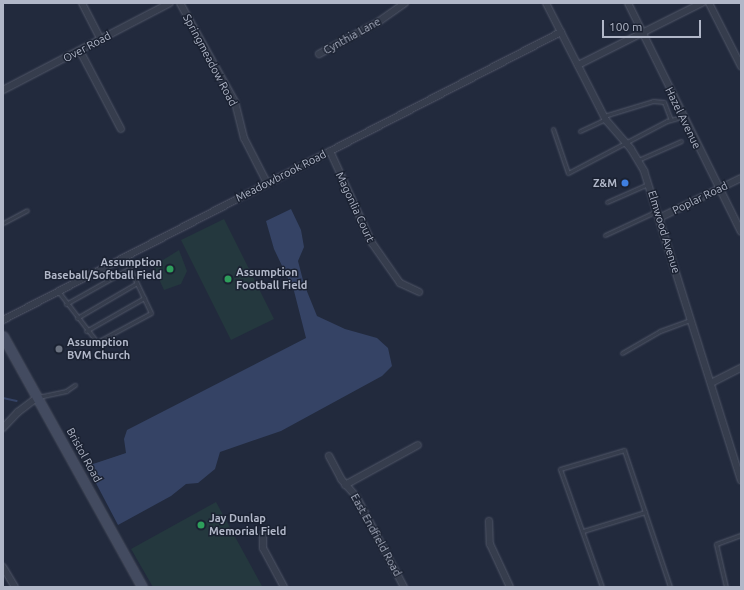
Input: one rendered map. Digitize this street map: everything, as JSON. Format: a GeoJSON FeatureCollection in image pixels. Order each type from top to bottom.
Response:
{"type":"FeatureCollection","features":[{"type":"Feature","properties":{"kind":"main road","name":"Bristol Road"},"geometry":{"type":"LineString","coordinates":[[3,336],[142,587]]}},
{"type":"Feature","properties":{"kind":"street"},"geometry":{"type":"LineString","coordinates":[[82,3],[101,40]]}},
{"type":"Feature","properties":{"kind":"street","name":"Over Road"},"geometry":{"type":"LineString","coordinates":[[3,90],[170,3]]}},
{"type":"Feature","properties":{"kind":"street","name":"Springmeadow Road"},"geometry":{"type":"LineString","coordinates":[[180,3],[234,102],[244,138],[267,183]]}},
{"type":"Feature","properties":{"kind":"street","name":"Cynthia Lane"},"geometry":{"type":"LineString","coordinates":[[319,54],[378,22],[405,3]]}},
{"type":"Feature","properties":{"kind":"street","name":"Elmwood Avenue"},"geometry":{"type":"LineString","coordinates":[[546,3],[605,117],[638,160],[648,183],[741,480]]}},
{"type":"Feature","properties":{"kind":"street","name":"Hazel Avenue"},"geometry":{"type":"LineString","coordinates":[[628,3],[644,33],[682,117],[741,232]]}},
{"type":"Feature","properties":{"kind":"street"},"geometry":{"type":"LineString","coordinates":[[578,65],[702,3]]}},
{"type":"Feature","properties":{"kind":"street"},"geometry":{"type":"LineString","coordinates":[[709,3],[741,66]]}},
{"type":"Feature","properties":{"kind":"street","name":"Meadowbrook Road"},"geometry":{"type":"LineString","coordinates":[[3,320],[560,32]]}},
{"type":"Feature","properties":{"kind":"street"},"geometry":{"type":"LineString","coordinates":[[80,50],[121,129]]}},
{"type":"Feature","properties":{"kind":"street","name":"Magonlia Court"},"geometry":{"type":"LineString","coordinates":[[330,151],[372,243],[400,282],[418,292]]}},
{"type":"Feature","properties":{"kind":"street","name":"Poplar Road"},"geometry":{"type":"LineString","coordinates":[[659,218],[741,178]]}},
{"type":"Feature","properties":{"kind":"street"},"geometry":{"type":"LineString","coordinates":[[711,383],[741,368]]}},
{"type":"Feature","properties":{"kind":"street"},"geometry":{"type":"LineString","coordinates":[[3,428],[18,412],[38,397]]}},
{"type":"Feature","properties":{"kind":"street","name":"East Endfield Road"},"geometry":{"type":"LineString","coordinates":[[346,485],[418,445]]}},
{"type":"Feature","properties":{"kind":"street","name":"East Endfield Road"},"geometry":{"type":"LineString","coordinates":[[329,456],[346,485],[356,496],[404,587]]}},
{"type":"Feature","properties":{"kind":"street"},"geometry":{"type":"LineString","coordinates":[[489,521],[490,544],[510,587]]}},
{"type":"Feature","properties":{"kind":"street"},"geometry":{"type":"LineString","coordinates":[[263,534],[263,548],[284,587]]}},
{"type":"Feature","properties":{"kind":"street"},"geometry":{"type":"LineString","coordinates":[[3,567],[15,587]]}},
{"type":"Feature","properties":{"kind":"lane"},"geometry":{"type":"LineString","coordinates":[[580,130],[605,117],[653,101],[664,102],[671,120]]}},
{"type":"Feature","properties":{"kind":"lane"},"geometry":{"type":"LineString","coordinates":[[553,129],[568,173],[671,120],[682,117]]}},
{"type":"Feature","properties":{"kind":"lane"},"geometry":{"type":"LineString","coordinates":[[638,160],[681,141]]}},
{"type":"Feature","properties":{"kind":"lane"},"geometry":{"type":"LineString","coordinates":[[607,202],[648,183]]}},
{"type":"Feature","properties":{"kind":"lane"},"geometry":{"type":"LineString","coordinates":[[3,223],[27,210]]}},
{"type":"Feature","properties":{"kind":"lane"},"geometry":{"type":"LineString","coordinates":[[606,234],[657,211]]}},
{"type":"Feature","properties":{"kind":"lane"},"geometry":{"type":"LineString","coordinates":[[58,292],[86,330],[97,342],[151,313],[124,257]]}},
{"type":"Feature","properties":{"kind":"lane"},"geometry":{"type":"LineString","coordinates":[[66,304],[130,268]]}},
{"type":"Feature","properties":{"kind":"lane"},"geometry":{"type":"LineString","coordinates":[[77,318],[137,283]]}},
{"type":"Feature","properties":{"kind":"lane"},"geometry":{"type":"LineString","coordinates":[[86,330],[144,298]]}},
{"type":"Feature","properties":{"kind":"lane"},"geometry":{"type":"LineString","coordinates":[[622,353],[654,334],[691,320]]}},
{"type":"Feature","properties":{"kind":"lane"},"geometry":{"type":"LineString","coordinates":[[38,397],[66,391],[75,385]]}},
{"type":"Feature","properties":{"kind":"lane"},"geometry":{"type":"LineString","coordinates":[[602,587],[560,468],[624,450],[670,587]]}},
{"type":"Feature","properties":{"kind":"lane"},"geometry":{"type":"LineString","coordinates":[[583,531],[645,512]]}},
{"type":"Feature","properties":{"kind":"lane"},"geometry":{"type":"LineString","coordinates":[[726,587],[716,544],[741,535]]}},
{"type":"Feature","properties":{"kind":"shaded area","name":"Assumption Football Field"},"geometry":{"type":"Polygon","coordinates":[[[224,219],[274,319],[231,340],[181,240],[224,219]]]}},
{"type":"Feature","properties":{"kind":"shaded area","name":"Assumption Baseball/Softball Field"},"geometry":{"type":"Polygon","coordinates":[[[179,250],[187,271],[181,284],[164,290],[154,268],[155,265],[179,250]]]}},
{"type":"Feature","properties":{"kind":"shaded area","name":"Jay Dunlap Memorial Field"},"geometry":{"type":"Polygon","coordinates":[[[216,502],[262,586],[153,587],[131,549],[216,502]]]}},
{"type":"Feature","properties":{"kind":"water"},"geometry":{"type":"Polygon","coordinates":[[[291,209],[301,230],[304,247],[298,261],[304,284],[317,316],[345,329],[377,338],[388,348],[392,366],[382,376],[281,431],[220,452],[215,469],[198,483],[186,484],[171,496],[118,525],[87,466],[126,453],[124,439],[127,430],[306,338],[294,291],[274,249],[266,221],[291,209]]]}},
{"type":"Feature","properties":{"kind":"waterway"},"geometry":{"type":"LineString","coordinates":[[3,398],[17,401]]}},
{"type":"Feature","properties":{"kind":"place","name":"Z&M"},"geometry":{"type":"Point","coordinates":[625,183]}},
{"type":"Feature","properties":{"kind":"place","name":"Assumption Baseball/Softball Field"},"geometry":{"type":"Point","coordinates":[170,269]}},
{"type":"Feature","properties":{"kind":"place","name":"Assumption Football Field"},"geometry":{"type":"Point","coordinates":[228,279]}},
{"type":"Feature","properties":{"kind":"place","name":"Assumption BVM Church"},"geometry":{"type":"Point","coordinates":[59,349]}},
{"type":"Feature","properties":{"kind":"place","name":"Jay Dunlap Memorial Field"},"geometry":{"type":"Point","coordinates":[201,525]}}]}
